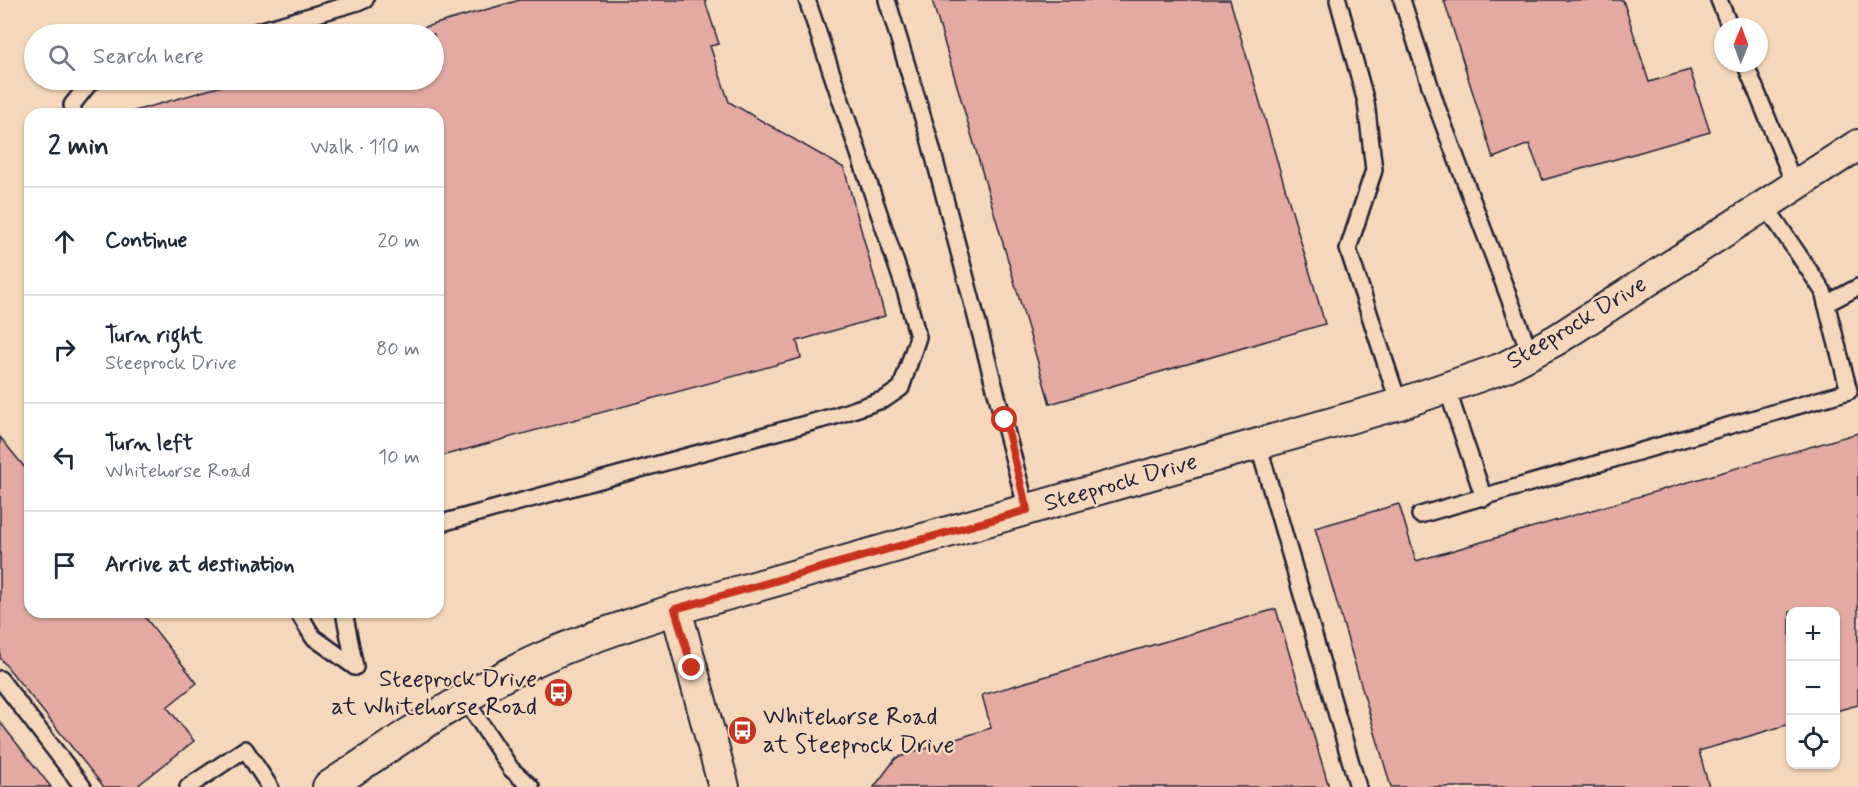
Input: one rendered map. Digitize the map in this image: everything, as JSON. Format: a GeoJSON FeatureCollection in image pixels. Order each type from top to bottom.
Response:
{"type":"FeatureCollection","features":[{"type":"Feature","properties":{"kind":"street","name":"Steeprock Drive"},"geometry":{"type":"LineString","coordinates":[[328,787],[464,698],[549,655],[675,609],[1400,404],[1503,368],[1858,145]]}},
{"type":"Feature","properties":{"kind":"street"},"geometry":{"type":"LineString","coordinates":[[675,609],[724,787]]}},
{"type":"Feature","properties":{"kind":"lane"},"geometry":{"type":"LineString","coordinates":[[282,24],[365,0]]}},
{"type":"Feature","properties":{"kind":"lane"},"geometry":{"type":"LineString","coordinates":[[444,522],[835,416],[885,399],[901,388],[918,337],[902,282],[807,0]]}},
{"type":"Feature","properties":{"kind":"lane"},"geometry":{"type":"LineString","coordinates":[[887,0],[932,149],[1027,510]]}},
{"type":"Feature","properties":{"kind":"lane"},"geometry":{"type":"LineString","coordinates":[[1338,0],[1366,102],[1374,170],[1348,249],[1400,404]]}},
{"type":"Feature","properties":{"kind":"lane"},"geometry":{"type":"LineString","coordinates":[[1402,0],[1438,110],[1530,353]]}},
{"type":"Feature","properties":{"kind":"lane"},"geometry":{"type":"LineString","coordinates":[[1719,0],[1726,18]]}},
{"type":"Feature","properties":{"kind":"lane"},"geometry":{"type":"LineString","coordinates":[[1749,72],[1795,186]]}},
{"type":"Feature","properties":{"kind":"lane"},"geometry":{"type":"LineString","coordinates":[[73,108],[72,105],[84,90]]}},
{"type":"Feature","properties":{"kind":"lane"},"geometry":{"type":"LineString","coordinates":[[1420,515],[1849,392],[1823,291],[1765,205]]}},
{"type":"Feature","properties":{"kind":"lane"},"geometry":{"type":"LineString","coordinates":[[1826,304],[1858,287]]}},
{"type":"Feature","properties":{"kind":"lane"},"geometry":{"type":"LineString","coordinates":[[1447,388],[1484,498]]}},
{"type":"Feature","properties":{"kind":"lane"},"geometry":{"type":"LineString","coordinates":[[1258,444],[1358,787]]}},
{"type":"Feature","properties":{"kind":"lane"},"geometry":{"type":"LineString","coordinates":[[302,618],[313,637],[355,667],[345,618]]}},
{"type":"Feature","properties":{"kind":"lane"},"geometry":{"type":"LineString","coordinates":[[0,680],[83,787]]}},
{"type":"Feature","properties":{"kind":"lane"},"geometry":{"type":"LineString","coordinates":[[464,698],[510,769],[531,787]]}},
{"type":"Feature","properties":{"kind":"lane"},"geometry":{"type":"LineString","coordinates":[[188,787],[245,749],[270,787]]}},
{"type":"Feature","properties":{"kind":"building"},"geometry":{"type":"Polygon","coordinates":[[[520,0],[707,0],[705,1],[719,44],[710,46],[729,102],[844,168],[885,316],[797,341],[801,358],[444,455],[444,108],[145,108],[208,90],[444,90],[444,24],[435,24],[520,0]]]}},
{"type":"Feature","properties":{"kind":"building"},"geometry":{"type":"Polygon","coordinates":[[[932,0],[1230,0],[1325,324],[1050,404],[932,0]]]}},
{"type":"Feature","properties":{"kind":"building"},"geometry":{"type":"Polygon","coordinates":[[[1444,0],[1623,0],[1649,82],[1690,70],[1710,132],[1543,180],[1529,144],[1493,158],[1444,0]]]}},
{"type":"Feature","properties":{"kind":"building"},"geometry":{"type":"Polygon","coordinates":[[[1858,433],[1858,705],[1840,710],[1840,607],[1786,607],[1786,725],[1699,751],[1709,787],[1391,787],[1315,528],[1399,504],[1416,561],[1858,433]]]}},
{"type":"Feature","properties":{"kind":"building"},"geometry":{"type":"Polygon","coordinates":[[[0,437],[24,467],[24,618],[146,618],[197,683],[167,707],[194,741],[136,787],[104,787],[0,658],[0,437]]]}},
{"type":"Feature","properties":{"kind":"building"},"geometry":{"type":"Polygon","coordinates":[[[1276,609],[1329,787],[874,787],[896,758],[991,728],[982,695],[1276,609]]]}},
{"type":"Feature","properties":{"kind":"building"},"geometry":{"type":"Polygon","coordinates":[[[0,722],[51,787],[0,787],[0,722]]]}},
{"type":"Feature","properties":{"kind":"place","name":"Steeprock Drive at Whitehorse Road"},"geometry":{"type":"Point","coordinates":[558,693]}},
{"type":"Feature","properties":{"kind":"place","name":"Whitehorse Road at Steeprock Drive"},"geometry":{"type":"Point","coordinates":[742,731]}},
{"type":"Feature","properties":{"kind":"route"},"geometry":{"type":"LineString","coordinates":[[692,668],[675,609],[1027,510],[1005,420]]}}]}
